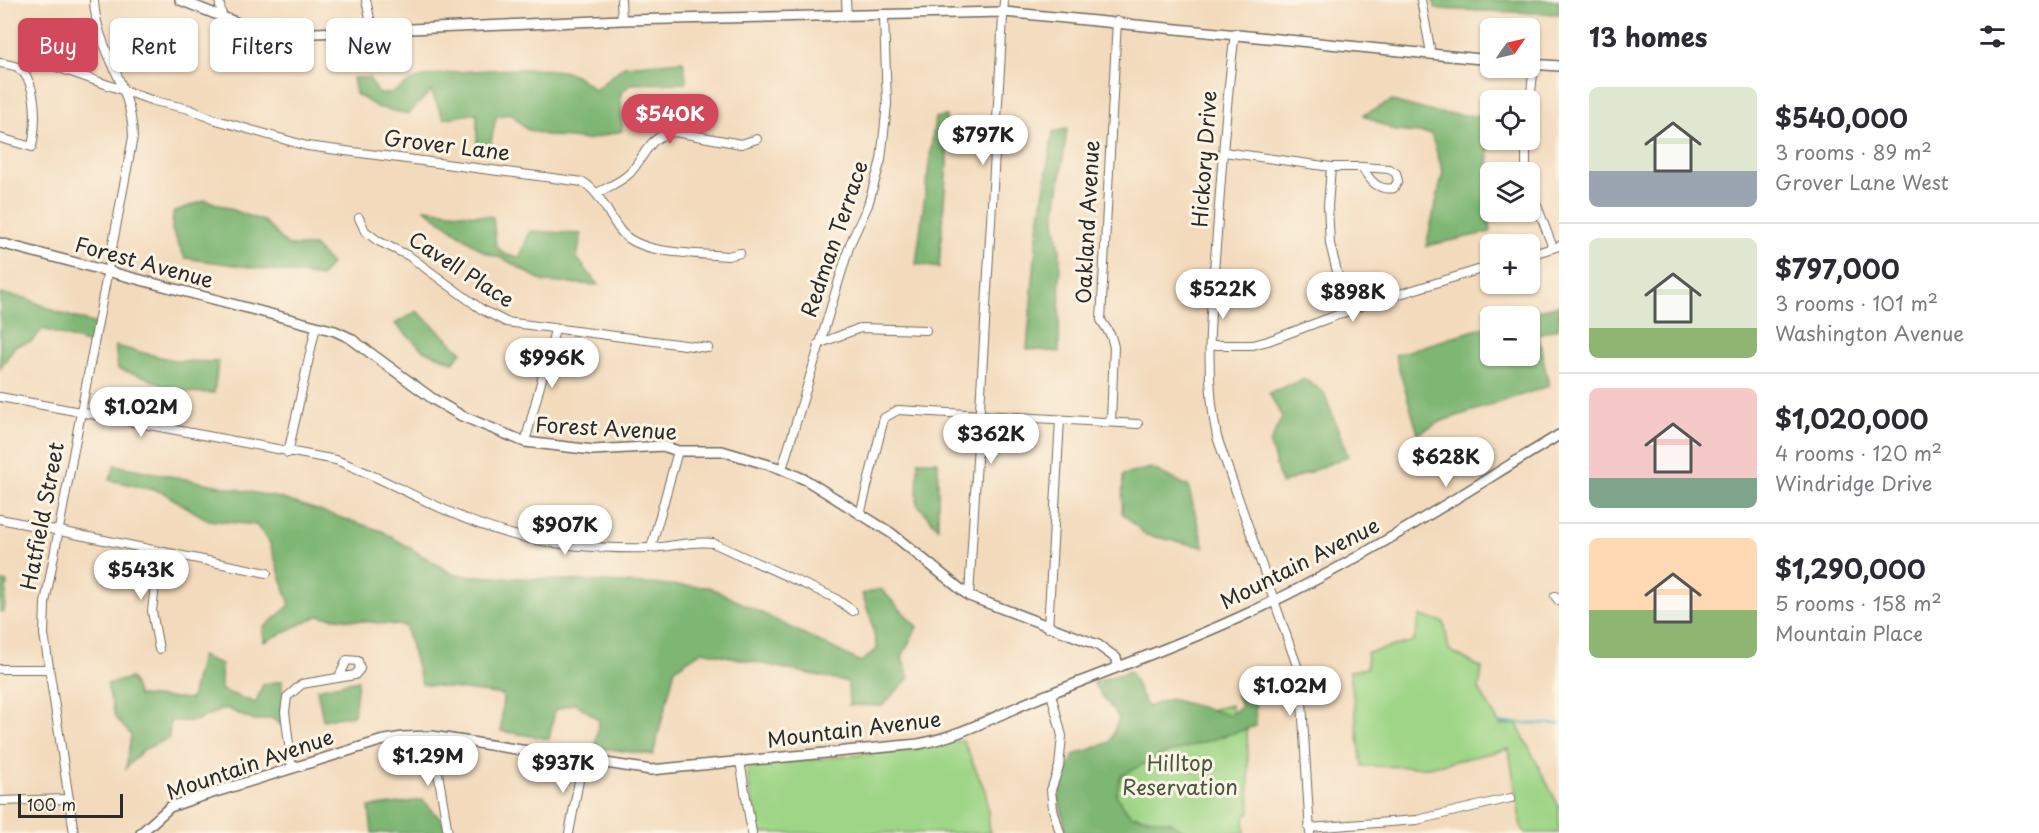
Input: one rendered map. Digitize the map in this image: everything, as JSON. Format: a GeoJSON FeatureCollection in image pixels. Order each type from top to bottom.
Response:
{"type":"FeatureCollection","features":[{"type":"Feature","properties":{"kind":"street","name":"Hatfield Street"},"geometry":{"type":"LineString","coordinates":[[74,833],[44,634],[45,603],[132,148],[132,114],[126,91],[100,38],[94,0]]}},
{"type":"Feature","properties":{"kind":"street"},"geometry":{"type":"LineString","coordinates":[[180,0],[268,35],[326,33]]}},
{"type":"Feature","properties":{"kind":"street"},"geometry":{"type":"LineString","coordinates":[[219,0],[222,17]]}},
{"type":"Feature","properties":{"kind":"street"},"geometry":{"type":"LineString","coordinates":[[366,0],[370,18]]}},
{"type":"Feature","properties":{"kind":"street"},"geometry":{"type":"LineString","coordinates":[[621,0],[622,20]]}},
{"type":"Feature","properties":{"kind":"street"},"geometry":{"type":"LineString","coordinates":[[846,0],[847,15]]}},
{"type":"Feature","properties":{"kind":"street"},"geometry":{"type":"LineString","coordinates":[[969,596],[987,333],[1004,0]]}},
{"type":"Feature","properties":{"kind":"street"},"geometry":{"type":"LineString","coordinates":[[1421,0],[1431,52]]}},
{"type":"Feature","properties":{"kind":"street"},"geometry":{"type":"LineString","coordinates":[[412,30],[622,20],[1004,12],[1117,21],[1480,59]]}},
{"type":"Feature","properties":{"kind":"street","name":"Redman Terrace"},"geometry":{"type":"LineString","coordinates":[[782,469],[850,244],[868,205],[881,160],[887,104],[884,16]]}},
{"type":"Feature","properties":{"kind":"street","name":"Oakland Avenue"},"geometry":{"type":"LineString","coordinates":[[1111,421],[1114,347],[1111,336],[1101,320],[1117,21]]}},
{"type":"Feature","properties":{"kind":"street","name":"Hickory Drive"},"geometry":{"type":"LineString","coordinates":[[1235,33],[1210,345],[1210,405],[1216,437],[1294,655],[1301,685],[1310,831]]}},
{"type":"Feature","properties":{"kind":"street"},"geometry":{"type":"LineString","coordinates":[[0,63],[18,69]]}},
{"type":"Feature","properties":{"kind":"street"},"geometry":{"type":"LineString","coordinates":[[1540,65],[1559,66]]}},
{"type":"Feature","properties":{"kind":"street"},"geometry":{"type":"LineString","coordinates":[[0,138],[32,147],[37,121],[26,78],[22,72]]}},
{"type":"Feature","properties":{"kind":"street","name":"Grover Lane"},"geometry":{"type":"LineString","coordinates":[[71,72],[307,146],[572,180],[583,182],[597,193]]}},
{"type":"Feature","properties":{"kind":"street"},"geometry":{"type":"LineString","coordinates":[[740,254],[728,256],[641,247],[627,239],[619,230],[597,193],[631,172],[649,143],[666,133],[675,132],[741,144],[757,139]]}},
{"type":"Feature","properties":{"kind":"street"},"geometry":{"type":"LineString","coordinates":[[1224,152],[1331,167],[1362,167]]}},
{"type":"Feature","properties":{"kind":"street"},"geometry":{"type":"LineString","coordinates":[[1331,167],[1328,206],[1330,244],[1347,311]]}},
{"type":"Feature","properties":{"kind":"street"},"geometry":{"type":"LineString","coordinates":[[1540,211],[1556,247],[1540,252]]}},
{"type":"Feature","properties":{"kind":"street","name":"Cavell Place"},"geometry":{"type":"LineString","coordinates":[[359,218],[365,231],[378,241],[418,262],[489,314],[514,324],[708,348]]}},
{"type":"Feature","properties":{"kind":"street","name":"Forest Avenue"},"geometry":{"type":"LineString","coordinates":[[0,243],[316,326],[350,338],[400,376],[462,416],[525,442],[592,450],[663,446],[678,451],[722,451],[782,469],[806,480],[891,533],[969,596],[1048,628],[1098,645],[1116,658],[1119,667]]}},
{"type":"Feature","properties":{"kind":"street"},"geometry":{"type":"LineString","coordinates":[[1210,345],[1253,345],[1347,311],[1480,269]]}},
{"type":"Feature","properties":{"kind":"street"},"geometry":{"type":"LineString","coordinates":[[288,453],[316,326]]}},
{"type":"Feature","properties":{"kind":"street"},"geometry":{"type":"LineString","coordinates":[[818,344],[860,328],[926,330]]}},
{"type":"Feature","properties":{"kind":"street"},"geometry":{"type":"LineString","coordinates":[[525,442],[555,330]]}},
{"type":"Feature","properties":{"kind":"street"},"geometry":{"type":"LineString","coordinates":[[0,397],[288,453],[336,460],[459,519],[524,537],[579,545],[651,548],[693,541],[713,543],[835,598],[853,611]]}},
{"type":"Feature","properties":{"kind":"street"},"geometry":{"type":"LineString","coordinates":[[860,515],[884,418],[898,410],[981,413],[1138,424]]}},
{"type":"Feature","properties":{"kind":"street"},"geometry":{"type":"LineString","coordinates":[[1048,628],[1060,420]]}},
{"type":"Feature","properties":{"kind":"street","name":"Mountain Avenue"},"geometry":{"type":"LineString","coordinates":[[141,833],[170,807],[380,741],[403,737],[432,736],[651,770],[930,742],[967,730],[1273,601],[1388,539],[1559,435]]}},
{"type":"Feature","properties":{"kind":"street"},"geometry":{"type":"LineString","coordinates":[[651,548],[678,451]]}},
{"type":"Feature","properties":{"kind":"street"},"geometry":{"type":"LineString","coordinates":[[0,519],[267,573]]}},
{"type":"Feature","properties":{"kind":"street"},"geometry":{"type":"LineString","coordinates":[[159,551],[152,611],[159,649]]}},
{"type":"Feature","properties":{"kind":"street"},"geometry":{"type":"LineString","coordinates":[[0,669],[49,669]]}},
{"type":"Feature","properties":{"kind":"street"},"geometry":{"type":"LineString","coordinates":[[292,768],[285,712],[287,697],[302,684],[339,677]]}},
{"type":"Feature","properties":{"kind":"street"},"geometry":{"type":"LineString","coordinates":[[1051,693],[1062,736],[1059,767],[1051,790],[1053,809],[1060,833]]}},
{"type":"Feature","properties":{"kind":"street"},"geometry":{"type":"LineString","coordinates":[[432,736],[448,833]]}},
{"type":"Feature","properties":{"kind":"street"},"geometry":{"type":"LineString","coordinates":[[568,833],[583,760]]}},
{"type":"Feature","properties":{"kind":"street"},"geometry":{"type":"LineString","coordinates":[[740,761],[752,833]]}},
{"type":"Feature","properties":{"kind":"street"},"geometry":{"type":"LineString","coordinates":[[1310,831],[1417,820],[1511,798]]}},
{"type":"Feature","properties":{"kind":"street"},"geometry":{"type":"LineString","coordinates":[[0,801],[69,799]]}},
{"type":"Feature","properties":{"kind":"green space"},"geometry":{"type":"Polygon","coordinates":[[[1433,0],[1559,0],[1559,14],[1436,9],[1433,0]]]}},
{"type":"Feature","properties":{"kind":"green space"},"geometry":{"type":"Polygon","coordinates":[[[683,61],[687,83],[631,84],[621,93],[622,131],[587,140],[545,135],[526,129],[511,113],[496,117],[489,152],[477,151],[477,113],[444,119],[431,91],[408,114],[377,107],[356,94],[353,78],[369,78],[379,94],[386,94],[396,91],[410,81],[429,76],[471,71],[542,69],[573,74],[595,90],[624,66],[683,61]]]}},
{"type":"Feature","properties":{"kind":"green space"},"geometry":{"type":"Polygon","coordinates":[[[1392,101],[1437,113],[1480,116],[1480,150],[1489,150],[1488,162],[1480,162],[1480,222],[1490,222],[1491,232],[1426,246],[1443,172],[1431,134],[1395,131],[1363,115],[1392,101]]]}},
{"type":"Feature","properties":{"kind":"green space"},"geometry":{"type":"Polygon","coordinates":[[[946,116],[947,164],[939,268],[916,264],[935,118],[946,116]]]}},
{"type":"Feature","properties":{"kind":"green space"},"geometry":{"type":"Polygon","coordinates":[[[1067,129],[1055,220],[1060,250],[1059,352],[1027,349],[1037,236],[1053,132],[1067,129]]]}},
{"type":"Feature","properties":{"kind":"green space"},"geometry":{"type":"Polygon","coordinates":[[[206,200],[265,222],[288,246],[314,246],[331,264],[321,277],[185,258],[172,230],[173,212],[206,200]]]}},
{"type":"Feature","properties":{"kind":"green space"},"geometry":{"type":"Polygon","coordinates":[[[425,209],[493,217],[496,246],[506,255],[520,257],[530,231],[581,234],[577,258],[598,285],[544,282],[504,259],[484,252],[425,209]]]}},
{"type":"Feature","properties":{"kind":"green space"},"geometry":{"type":"Polygon","coordinates":[[[0,294],[26,298],[57,312],[96,324],[92,345],[43,329],[32,341],[15,346],[0,369],[0,294]]]}},
{"type":"Feature","properties":{"kind":"green space"},"geometry":{"type":"Polygon","coordinates":[[[1559,305],[1559,328],[1540,333],[1540,310],[1559,305]]]}},
{"type":"Feature","properties":{"kind":"green space"},"geometry":{"type":"Polygon","coordinates":[[[417,311],[462,352],[453,362],[423,350],[395,324],[417,311]]]}},
{"type":"Feature","properties":{"kind":"green space"},"geometry":{"type":"Polygon","coordinates":[[[1480,328],[1480,366],[1540,366],[1540,343],[1549,386],[1442,421],[1418,434],[1395,355],[1480,328]]]}},
{"type":"Feature","properties":{"kind":"green space"},"geometry":{"type":"Polygon","coordinates":[[[115,346],[177,361],[218,362],[214,393],[178,392],[145,377],[118,369],[115,346]]]}},
{"type":"Feature","properties":{"kind":"green space"},"geometry":{"type":"Polygon","coordinates":[[[1305,379],[1324,393],[1348,456],[1281,484],[1270,443],[1282,417],[1269,393],[1305,379]]]}},
{"type":"Feature","properties":{"kind":"green space"},"geometry":{"type":"Polygon","coordinates":[[[918,461],[938,461],[938,528],[917,504],[918,461]]]}},
{"type":"Feature","properties":{"kind":"green space"},"geometry":{"type":"Polygon","coordinates":[[[115,465],[280,498],[382,531],[454,575],[709,587],[861,662],[877,649],[871,619],[862,594],[881,589],[917,627],[902,657],[909,678],[882,706],[849,705],[848,682],[702,651],[675,669],[653,755],[595,747],[599,720],[575,703],[555,710],[549,739],[501,731],[503,695],[422,684],[405,626],[318,616],[264,642],[263,628],[290,605],[269,541],[256,525],[208,520],[162,492],[110,480],[115,465]]]}},
{"type":"Feature","properties":{"kind":"green space"},"geometry":{"type":"Polygon","coordinates":[[[1151,468],[1188,486],[1204,547],[1146,535],[1122,513],[1123,475],[1151,468]]]}},
{"type":"Feature","properties":{"kind":"green space"},"geometry":{"type":"Polygon","coordinates":[[[0,582],[7,582],[4,612],[0,612],[0,582]]]}},
{"type":"Feature","properties":{"kind":"green space"},"geometry":{"type":"Polygon","coordinates":[[[1420,616],[1444,622],[1449,650],[1482,668],[1479,689],[1500,725],[1517,724],[1559,807],[1559,833],[1525,833],[1521,827],[1509,749],[1428,767],[1362,766],[1350,671],[1367,668],[1367,653],[1414,641],[1420,616]]]}},
{"type":"Feature","properties":{"kind":"green space"},"geometry":{"type":"Polygon","coordinates":[[[201,656],[221,664],[221,690],[256,703],[263,684],[282,681],[281,725],[271,718],[254,721],[226,708],[195,721],[170,721],[169,738],[143,750],[126,768],[131,735],[115,717],[107,684],[131,678],[138,696],[191,699],[201,656]]]}},
{"type":"Feature","properties":{"kind":"green space"},"geometry":{"type":"Polygon","coordinates":[[[1130,671],[1147,707],[1170,699],[1230,715],[1241,706],[1236,692],[1254,681],[1256,726],[1158,756],[1121,776],[1116,795],[1130,815],[1171,822],[1187,833],[1066,833],[1058,794],[1074,755],[1110,742],[1119,718],[1093,683],[1130,671]]]}},
{"type":"Feature","properties":{"kind":"green space"},"geometry":{"type":"Polygon","coordinates":[[[358,680],[354,715],[323,720],[317,689],[358,680]]]}},
{"type":"Feature","properties":{"kind":"green space","name":"Hilltop Reservation"},"geometry":{"type":"Polygon","coordinates":[[[1231,705],[1234,732],[1247,729],[1250,812],[1244,818],[1245,833],[1075,833],[1116,751],[1118,731],[1231,705]]]}},
{"type":"Feature","properties":{"kind":"green space"},"geometry":{"type":"Polygon","coordinates":[[[963,740],[986,793],[990,833],[756,833],[747,769],[750,766],[908,750],[963,740]]]}},
{"type":"Feature","properties":{"kind":"green space"},"geometry":{"type":"Polygon","coordinates":[[[423,800],[444,823],[445,833],[372,833],[369,807],[423,800]]]}},
{"type":"Feature","properties":{"kind":"waterway"},"geometry":{"type":"LineString","coordinates":[[1498,723],[1559,724]]}}]}
